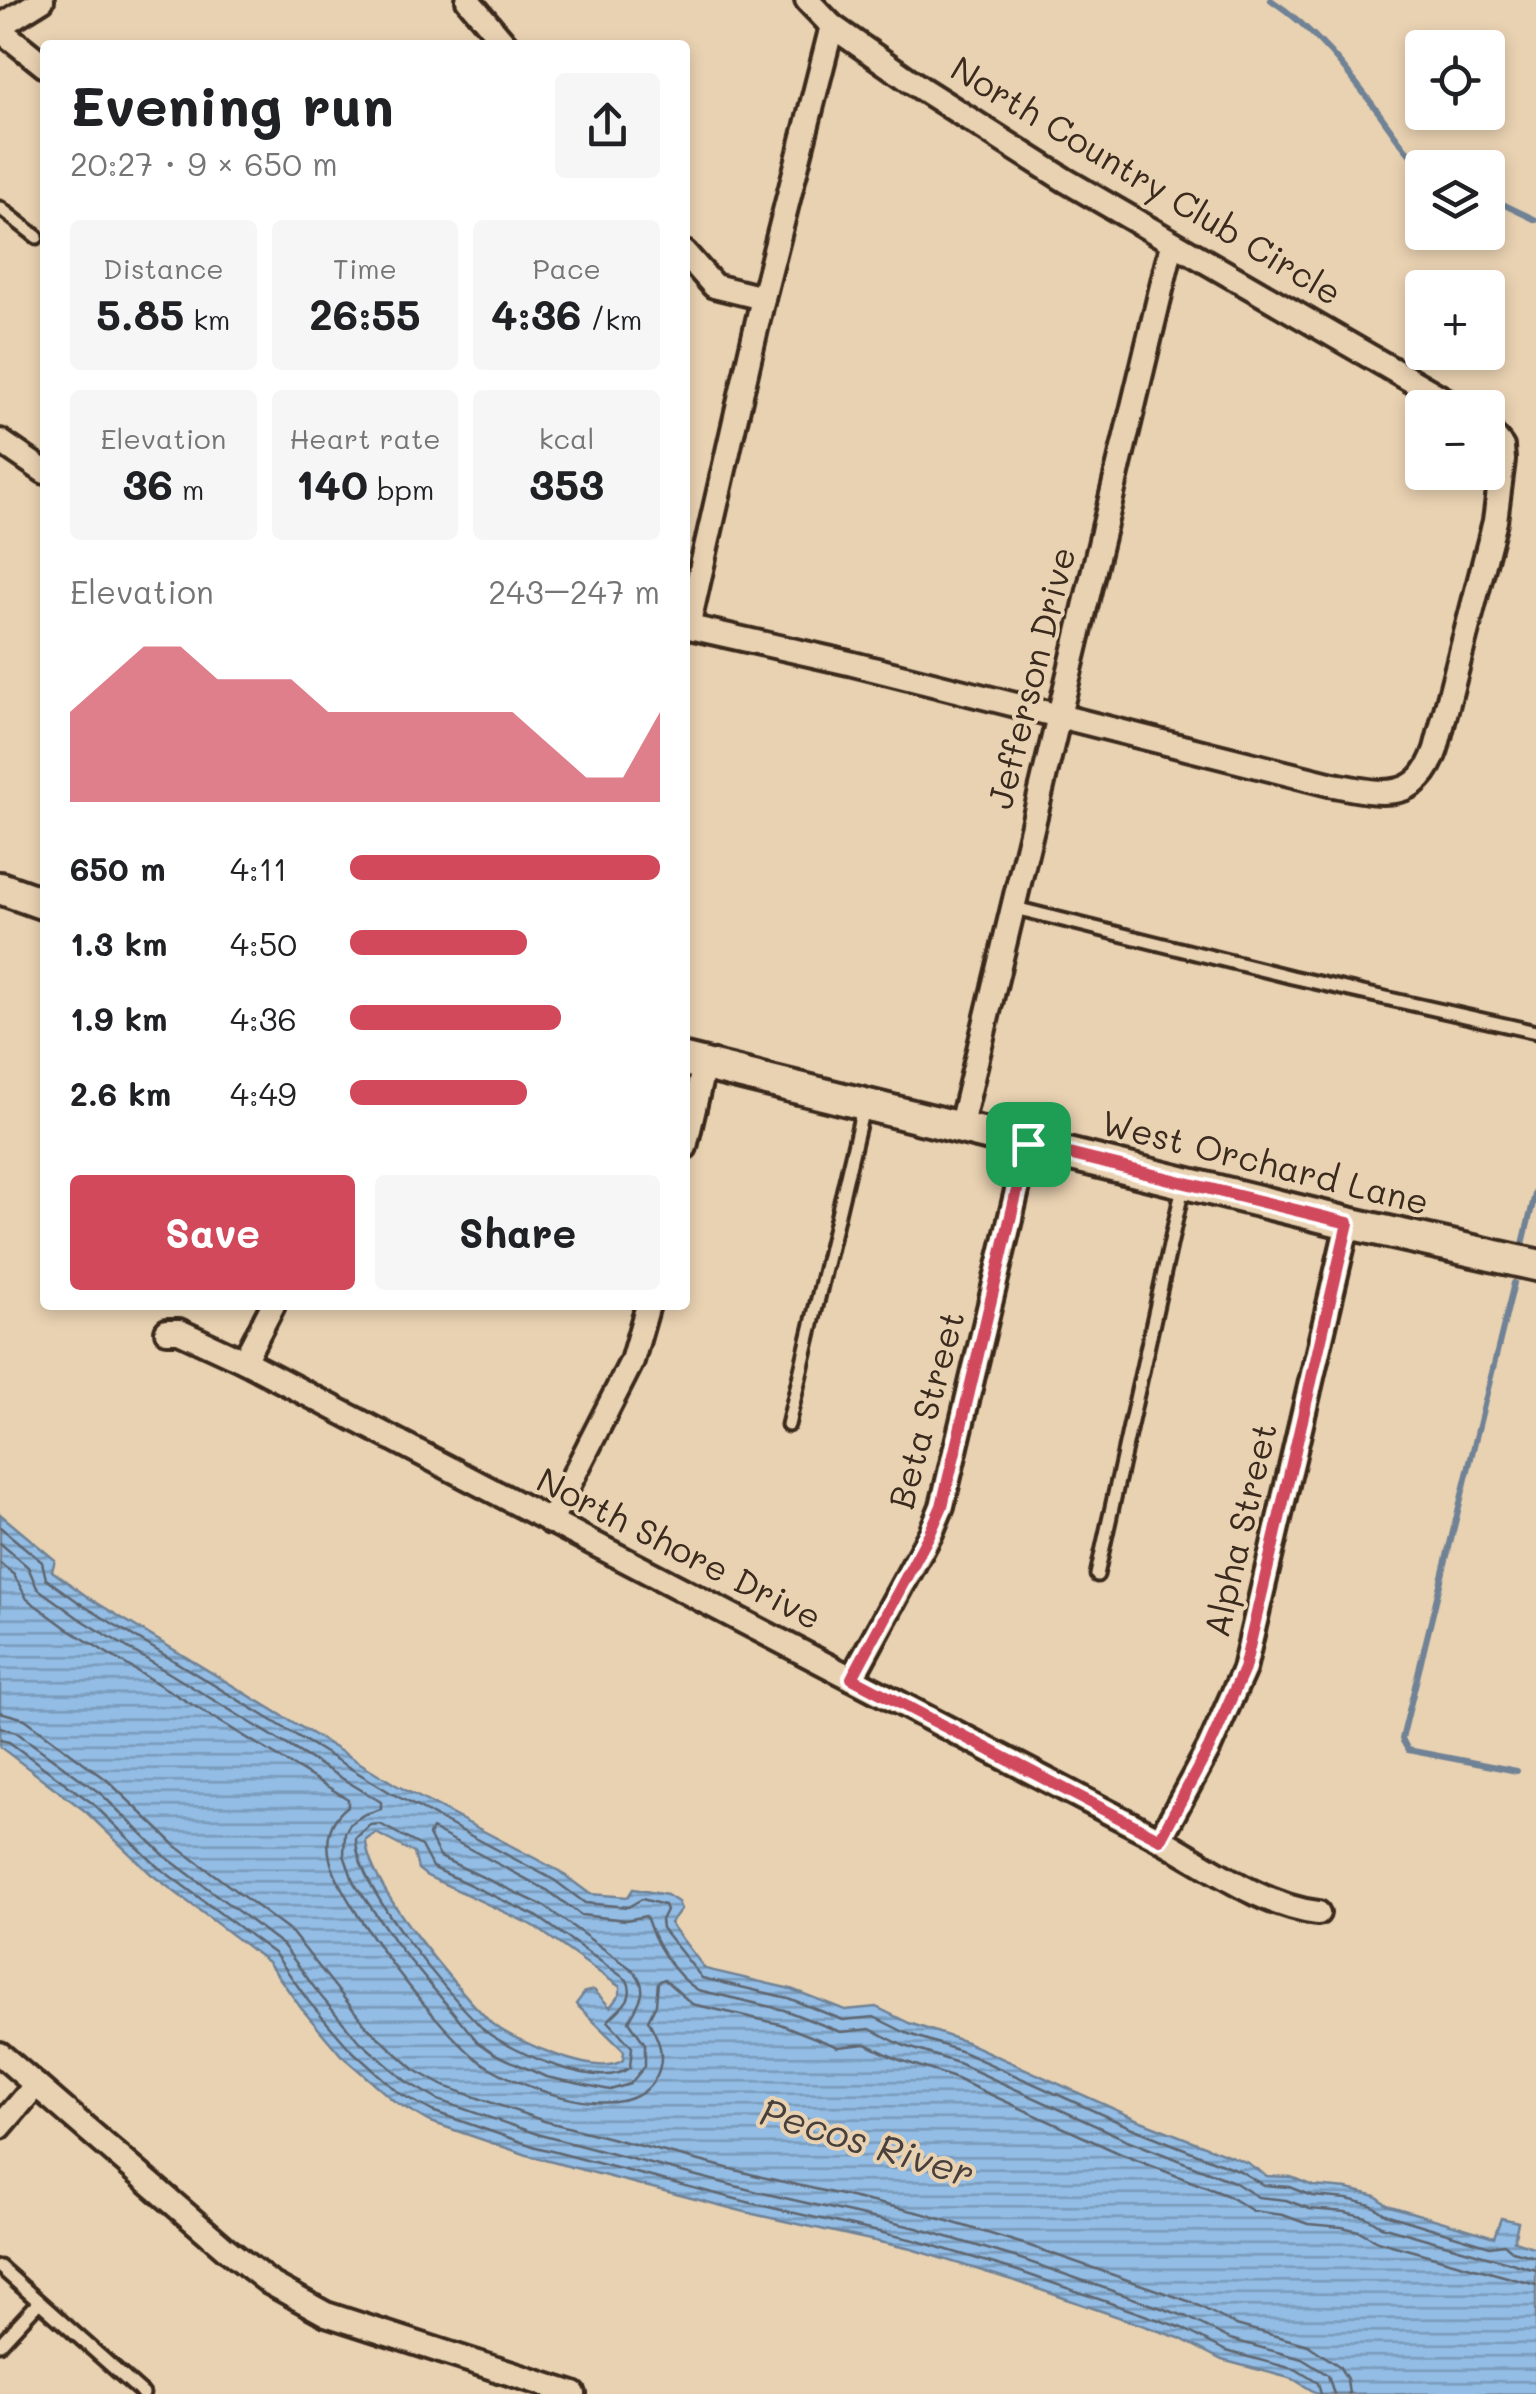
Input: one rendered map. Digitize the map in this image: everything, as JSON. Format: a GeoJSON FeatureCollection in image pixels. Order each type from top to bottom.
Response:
{"type":"FeatureCollection","features":[{"type":"Feature","properties":{"kind":"street"},"geometry":{"type":"LineString","coordinates":[[40,62],[0,28],[42,0]]}},
{"type":"Feature","properties":{"kind":"street"},"geometry":{"type":"LineString","coordinates":[[468,0],[498,40]]}},
{"type":"Feature","properties":{"kind":"street","name":"North Country Club Circle"},"geometry":{"type":"LineString","coordinates":[[806,0],[832,26],[951,109],[1172,244],[1429,390]]}},
{"type":"Feature","properties":{"kind":"street"},"geometry":{"type":"LineString","coordinates":[[690,614],[763,298],[832,26]]}},
{"type":"Feature","properties":{"kind":"street","name":"Jefferson Drive"},"geometry":{"type":"LineString","coordinates":[[960,1129],[1172,244]]}},
{"type":"Feature","properties":{"kind":"street"},"geometry":{"type":"LineString","coordinates":[[690,259],[714,286]]}},
{"type":"Feature","properties":{"kind":"street"},"geometry":{"type":"LineString","coordinates":[[690,280],[763,298]]}},
{"type":"Feature","properties":{"kind":"street"},"geometry":{"type":"LineString","coordinates":[[0,441],[40,469]]}},
{"type":"Feature","properties":{"kind":"street"},"geometry":{"type":"LineString","coordinates":[[690,628],[1389,793],[1416,784],[1430,770],[1496,521],[1500,490]]}},
{"type":"Feature","properties":{"kind":"street"},"geometry":{"type":"LineString","coordinates":[[0,888],[40,902]]}},
{"type":"Feature","properties":{"kind":"street"},"geometry":{"type":"LineString","coordinates":[[690,1100],[694,1062]]}},
{"type":"Feature","properties":{"kind":"street","name":"West Orchard Lane"},"geometry":{"type":"LineString","coordinates":[[694,1062],[1348,1223],[1536,1265]]}},
{"type":"Feature","properties":{"kind":"street","name":"Beta Street"},"geometry":{"type":"LineString","coordinates":[[852,1678],[942,1506],[1028,1144]]}},
{"type":"Feature","properties":{"kind":"street","name":"Alpha Street"},"geometry":{"type":"LineString","coordinates":[[1160,1839],[1209,1748],[1244,1669],[1348,1223]]}},
{"type":"Feature","properties":{"kind":"street"},"geometry":{"type":"LineString","coordinates":[[244,1362],[270,1310]]}},
{"type":"Feature","properties":{"kind":"street"},"geometry":{"type":"LineString","coordinates":[[550,1522],[632,1361],[647,1310]]}},
{"type":"Feature","properties":{"kind":"street","name":"North Shore Drive"},"geometry":{"type":"LineString","coordinates":[[166,1330],[189,1335],[244,1362],[1271,1900],[1292,1910],[1318,1913]]}},
{"type":"Feature","properties":{"kind":"street"},"geometry":{"type":"LineString","coordinates":[[0,2054],[224,2248],[300,2302],[536,2388],[574,2394]]}},
{"type":"Feature","properties":{"kind":"street"},"geometry":{"type":"LineString","coordinates":[[0,2126],[36,2085]]}},
{"type":"Feature","properties":{"kind":"lane"},"geometry":{"type":"LineString","coordinates":[[0,208],[37,236]]}},
{"type":"Feature","properties":{"kind":"lane"},"geometry":{"type":"LineString","coordinates":[[1011,907],[1292,977],[1536,1032]]}},
{"type":"Feature","properties":{"kind":"lane"},"geometry":{"type":"LineString","coordinates":[[788,1426],[864,1104]]}},
{"type":"Feature","properties":{"kind":"lane"},"geometry":{"type":"LineString","coordinates":[[1097,1574],[1184,1183]]}},
{"type":"Feature","properties":{"kind":"lane"},"geometry":{"type":"LineString","coordinates":[[0,2267],[143,2394]]}},
{"type":"Feature","properties":{"kind":"lane"},"geometry":{"type":"LineString","coordinates":[[0,2344],[38,2302]]}},
{"type":"Feature","properties":{"kind":"water","name":"Pecos River"},"geometry":{"type":"Polygon","coordinates":[[[0,1514],[55,1560],[52,1571],[89,1598],[396,1785],[559,1871],[590,1894],[628,1897],[633,1889],[667,1895],[678,1902],[681,1909],[670,1923],[705,1969],[791,1989],[845,2010],[876,2007],[1246,2162],[1267,2176],[1291,2177],[1313,2186],[1376,2196],[1387,2205],[1494,2237],[1501,2218],[1518,2222],[1514,2241],[1536,2248],[1536,2394],[1318,2394],[1293,2379],[1222,2360],[1179,2338],[911,2249],[753,2214],[533,2157],[428,2121],[394,2101],[341,2055],[268,1962],[151,1874],[85,1811],[0,1747],[0,1514]],[[376,1833],[366,1840],[370,1860],[397,1909],[437,1963],[492,2024],[558,2056],[596,2065],[623,2060],[624,2051],[576,2004],[585,1992],[594,1990],[610,2007],[620,1994],[620,1987],[534,1926],[427,1876],[418,1869],[414,1853],[376,1833]]]}},
{"type":"Feature","properties":{"kind":"waterway"},"geometry":{"type":"LineString","coordinates":[[1271,0],[1330,52],[1407,150]]}},
{"type":"Feature","properties":{"kind":"waterway"},"geometry":{"type":"LineString","coordinates":[[1505,205],[1536,220]]}},
{"type":"Feature","properties":{"kind":"waterway"},"geometry":{"type":"LineString","coordinates":[[1523,1244],[1536,1190]]}},
{"type":"Feature","properties":{"kind":"waterway"},"geometry":{"type":"LineString","coordinates":[[1514,1283],[1402,1739],[1408,1750],[1517,1771]]}},
{"type":"Feature","properties":{"kind":"route"},"geometry":{"type":"LineString","coordinates":[[1028,1144],[1348,1223],[1244,1669],[1209,1748],[1160,1839],[852,1678],[942,1506],[1028,1144]]}}]}
